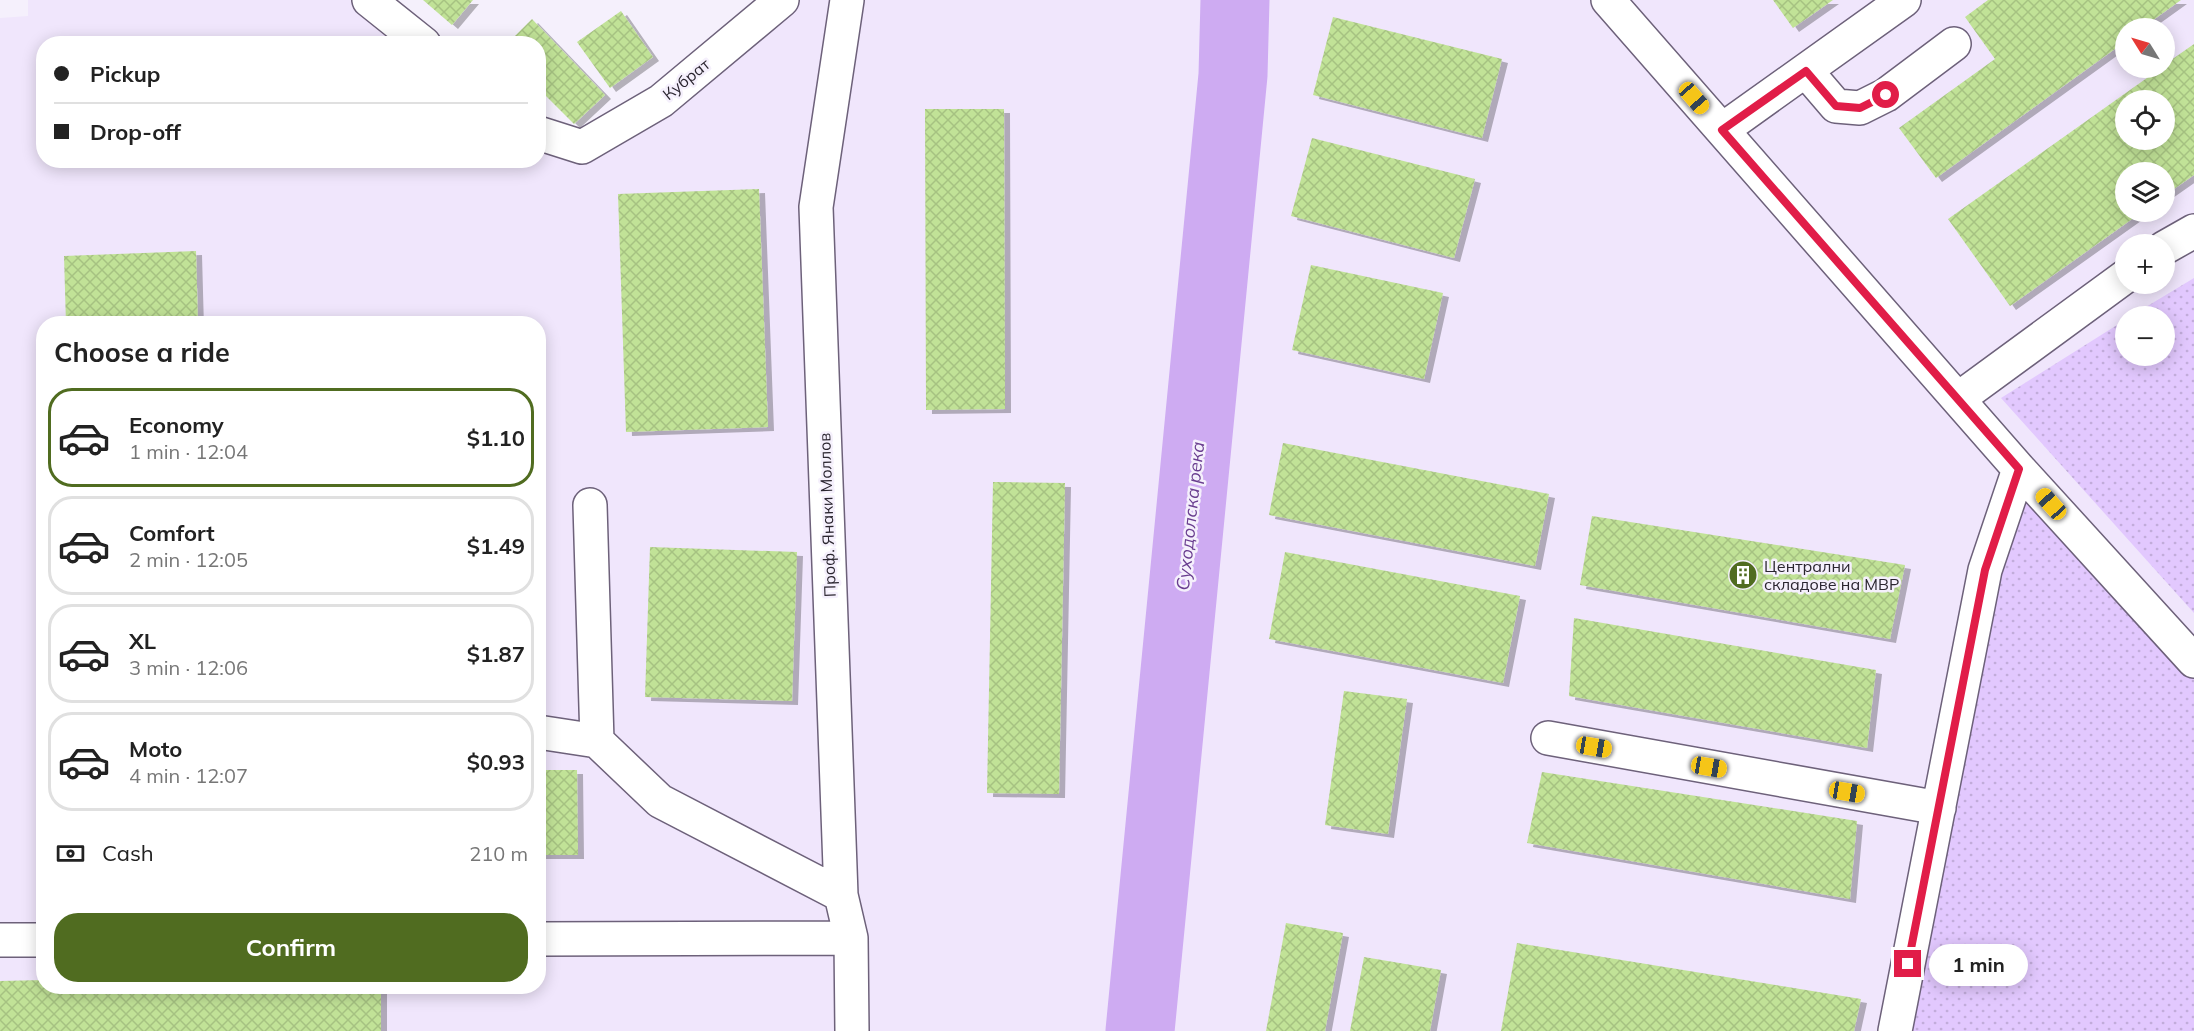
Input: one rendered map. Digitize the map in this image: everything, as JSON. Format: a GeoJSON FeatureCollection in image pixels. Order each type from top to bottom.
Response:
{"type":"FeatureCollection","features":[{"type":"Feature","properties":{"kind":"street"},"geometry":{"type":"LineString","coordinates":[[369,0],[414,36]]}},
{"type":"Feature","properties":{"kind":"street","name":"Кубрат"},"geometry":{"type":"LineString","coordinates":[[546,136],[582,147],[661,100],[782,0]]}},
{"type":"Feature","properties":{"kind":"street","name":"Проф. Янаки Моллов"},"geometry":{"type":"LineString","coordinates":[[847,0],[816,207],[841,895],[851,938],[852,1031]]}},
{"type":"Feature","properties":{"kind":"street"},"geometry":{"type":"LineString","coordinates":[[1608,0],[2019,469],[2194,661]]}},
{"type":"Feature","properties":{"kind":"street"},"geometry":{"type":"LineString","coordinates":[[1722,130],[1904,0]]}},
{"type":"Feature","properties":{"kind":"street"},"geometry":{"type":"LineString","coordinates":[[1806,71],[1836,106],[1860,108],[1886,95],[1954,44]]}},
{"type":"Feature","properties":{"kind":"street"},"geometry":{"type":"LineString","coordinates":[[2175,242],[2194,231]]}},
{"type":"Feature","properties":{"kind":"street"},"geometry":{"type":"LineString","coordinates":[[1958,399],[2115,284]]}},
{"type":"Feature","properties":{"kind":"street"},"geometry":{"type":"LineString","coordinates":[[1895,1031],[1985,570],[2019,469]]}},
{"type":"Feature","properties":{"kind":"street"},"geometry":{"type":"LineString","coordinates":[[590,506],[597,741]]}},
{"type":"Feature","properties":{"kind":"street"},"geometry":{"type":"LineString","coordinates":[[546,733],[597,741],[660,801],[841,895]]}},
{"type":"Feature","properties":{"kind":"street"},"geometry":{"type":"LineString","coordinates":[[1548,738],[1939,808]]}},
{"type":"Feature","properties":{"kind":"street"},"geometry":{"type":"LineString","coordinates":[[546,939],[851,938]]}},
{"type":"Feature","properties":{"kind":"street"},"geometry":{"type":"LineString","coordinates":[[0,940],[36,940]]}},
{"type":"Feature","properties":{"kind":"shaded area"},"geometry":{"type":"Polygon","coordinates":[[[28,0],[369,0],[415,36],[36,36],[36,168],[546,168],[546,135],[582,147],[782,0],[2194,0],[2194,661],[1908,1031],[0,1031],[0,18],[28,16],[28,0]]]}},
{"type":"Feature","properties":{"kind":"shaded area"},"geometry":{"type":"Polygon","coordinates":[[[2194,278],[2194,613],[2001,398],[2115,326],[2115,366],[2175,366],[2175,306],[2148,306],[2167,294],[2175,294],[2175,289],[2194,278]]]}},
{"type":"Feature","properties":{"kind":"shaded area"},"geometry":{"type":"Polygon","coordinates":[[[2019,469],[2194,661],[2194,1031],[1910,1031],[2019,469]]]}},
{"type":"Feature","properties":{"kind":"building"},"geometry":{"type":"Polygon","coordinates":[[[423,0],[473,0],[452,25],[423,0]]]}},
{"type":"Feature","properties":{"kind":"building"},"geometry":{"type":"Polygon","coordinates":[[[1773,0],[1833,0],[1793,28],[1773,0]]]}},
{"type":"Feature","properties":{"kind":"building"},"geometry":{"type":"Polygon","coordinates":[[[1988,0],[2181,0],[2156,18],[2115,18],[2115,49],[1936,178],[1899,128],[1995,59],[1965,17],[1988,0]]]}},
{"type":"Feature","properties":{"kind":"building"},"geometry":{"type":"Polygon","coordinates":[[[621,11],[653,57],[610,88],[577,42],[621,11]]]}},
{"type":"Feature","properties":{"kind":"building"},"geometry":{"type":"Polygon","coordinates":[[[1333,17],[1502,59],[1482,138],[1313,95],[1333,17]]]}},
{"type":"Feature","properties":{"kind":"building"},"geometry":{"type":"Polygon","coordinates":[[[532,19],[605,95],[574,124],[546,96],[546,36],[515,36],[532,19]]]}},
{"type":"Feature","properties":{"kind":"building"},"geometry":{"type":"Polygon","coordinates":[[[2194,44],[2194,175],[2175,188],[2175,162],[2115,162],[2115,222],[2128,222],[2010,306],[1948,219],[2115,101],[2115,150],[2175,150],[2175,90],[2130,90],[2147,78],[2175,78],[2175,57],[2194,44]]]}},
{"type":"Feature","properties":{"kind":"building"},"geometry":{"type":"Polygon","coordinates":[[[925,109],[1004,109],[1005,409],[926,410],[925,109]]]}},
{"type":"Feature","properties":{"kind":"building"},"geometry":{"type":"Polygon","coordinates":[[[1312,138],[1475,179],[1454,258],[1291,216],[1312,138]]]}},
{"type":"Feature","properties":{"kind":"building"},"geometry":{"type":"Polygon","coordinates":[[[759,189],[768,427],[626,432],[618,194],[759,189]]]}},
{"type":"Feature","properties":{"kind":"building"},"geometry":{"type":"Polygon","coordinates":[[[196,251],[198,316],[66,316],[64,256],[196,251]]]}},
{"type":"Feature","properties":{"kind":"building"},"geometry":{"type":"Polygon","coordinates":[[[1311,265],[1443,293],[1424,379],[1292,350],[1311,265]]]}},
{"type":"Feature","properties":{"kind":"building"},"geometry":{"type":"Polygon","coordinates":[[[1283,443],[1549,494],[1535,566],[1269,515],[1283,443]]]}},
{"type":"Feature","properties":{"kind":"building"},"geometry":{"type":"Polygon","coordinates":[[[993,482],[1065,483],[1059,794],[987,793],[993,482]]]}},
{"type":"Feature","properties":{"kind":"building","name":"Централни складове на МВР"},"geometry":{"type":"Polygon","coordinates":[[[1592,516],[1905,565],[1890,639],[1580,585],[1592,516]]]}},
{"type":"Feature","properties":{"kind":"building"},"geometry":{"type":"Polygon","coordinates":[[[650,547],[797,552],[792,701],[645,697],[650,547]]]}},
{"type":"Feature","properties":{"kind":"building"},"geometry":{"type":"Polygon","coordinates":[[[1285,552],[1520,596],[1503,683],[1269,639],[1285,552]]]}},
{"type":"Feature","properties":{"kind":"building"},"geometry":{"type":"Polygon","coordinates":[[[1574,618],[1876,670],[1867,748],[1569,696],[1574,618]]]}},
{"type":"Feature","properties":{"kind":"building"},"geometry":{"type":"Polygon","coordinates":[[[1344,691],[1407,699],[1388,834],[1325,825],[1344,691]]]}},
{"type":"Feature","properties":{"kind":"building"},"geometry":{"type":"Polygon","coordinates":[[[546,770],[577,770],[578,855],[546,855],[546,770]]]}},
{"type":"Feature","properties":{"kind":"building"},"geometry":{"type":"Polygon","coordinates":[[[1542,772],[1857,821],[1850,899],[1527,843],[1542,772]]]}},
{"type":"Feature","properties":{"kind":"building"},"geometry":{"type":"Polygon","coordinates":[[[1286,923],[1343,933],[1325,1031],[1266,1031],[1286,923]]]}},
{"type":"Feature","properties":{"kind":"building"},"geometry":{"type":"Polygon","coordinates":[[[1517,943],[1861,999],[1854,1031],[1501,1031],[1517,943]]]}},
{"type":"Feature","properties":{"kind":"building"},"geometry":{"type":"Polygon","coordinates":[[[1364,957],[1441,970],[1430,1031],[1350,1031],[1364,957]]]}},
{"type":"Feature","properties":{"kind":"building"},"geometry":{"type":"Polygon","coordinates":[[[36,980],[36,994],[381,994],[381,1031],[0,1031],[0,981],[36,980]]]}},
{"type":"Feature","properties":{"kind":"waterway","name":"Суходолска река"},"geometry":{"type":"LineString","coordinates":[[1140,1031],[1233,75],[1235,0]]}},
{"type":"Feature","properties":{"kind":"place","name":"Централни складове на МВР"},"geometry":{"type":"Point","coordinates":[1743,575]}},
{"type":"Feature","properties":{"kind":"route"},"geometry":{"type":"LineString","coordinates":[[1886,95],[1860,108],[1836,106],[1806,71],[1722,130],[2019,469],[1985,570],[1908,964]]}}]}
